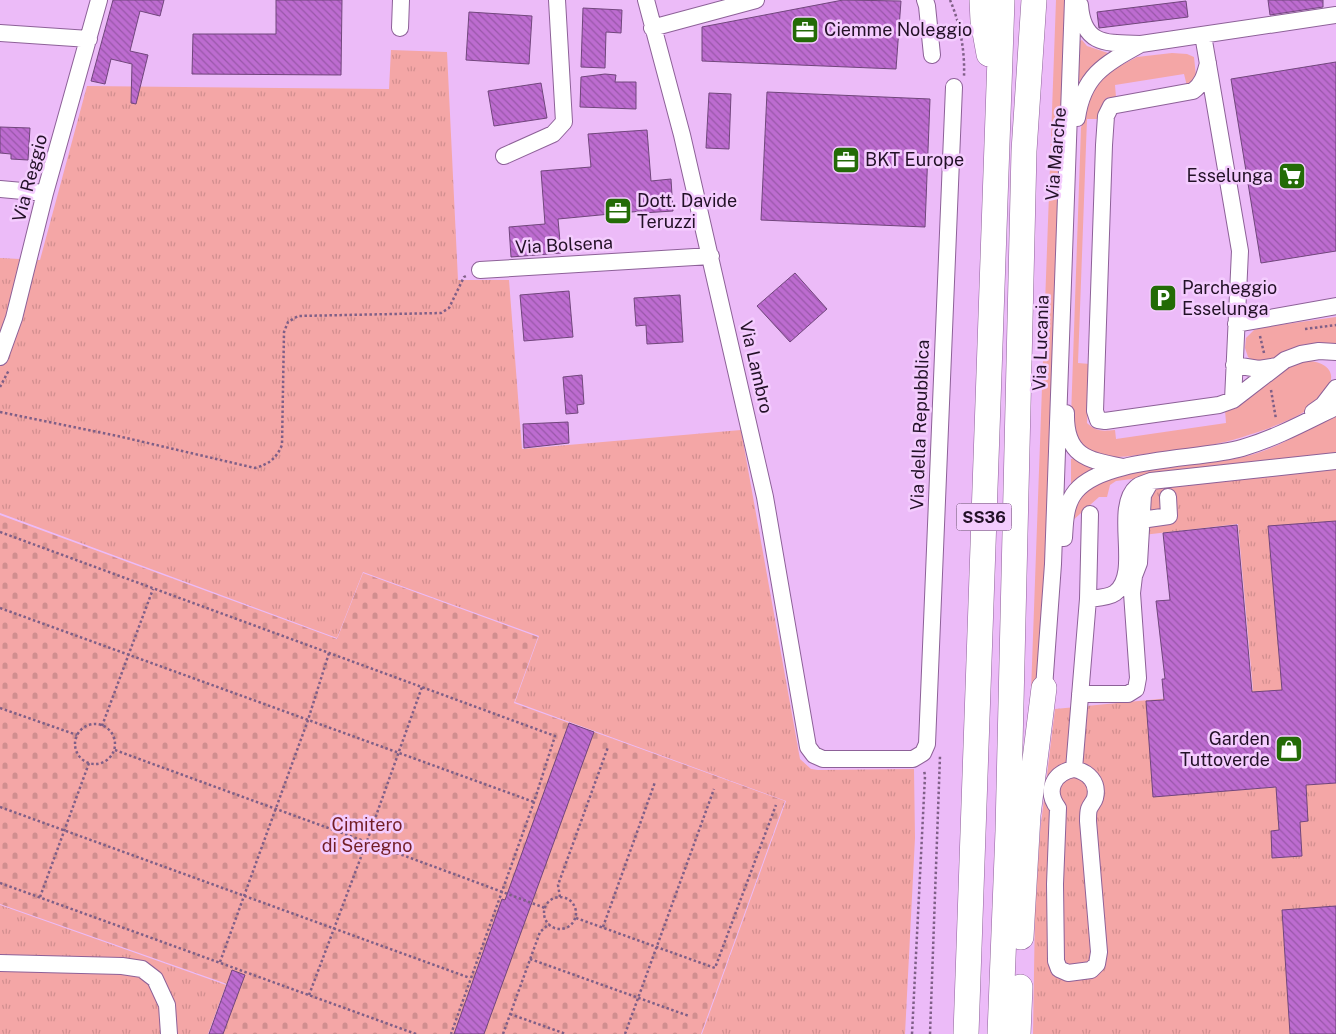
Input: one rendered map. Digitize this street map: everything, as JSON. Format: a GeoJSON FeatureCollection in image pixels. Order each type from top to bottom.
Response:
{"type":"FeatureCollection","features":[{"type":"Feature","properties":{"kind":"highway"},"geometry":{"type":"LineString","coordinates":[[982,0],[983,21],[998,106]]}},
{"type":"Feature","properties":{"kind":"highway","name":"SS36"},"geometry":{"type":"LineString","coordinates":[[966,1034],[1002,0]]}},
{"type":"Feature","properties":{"kind":"highway","name":"SS36"},"geometry":{"type":"LineString","coordinates":[[1000,1034],[1008,831],[1024,151],[1034,0]]}},
{"type":"Feature","properties":{"kind":"highway"},"geometry":{"type":"LineString","coordinates":[[1018,1034],[1022,909],[1028,814],[1044,688]]}},
{"type":"Feature","properties":{"kind":"street","name":"Via Reggio"},"geometry":{"type":"LineString","coordinates":[[0,357],[14,318],[45,193],[99,0]]}},
{"type":"Feature","properties":{"kind":"street"},"geometry":{"type":"LineString","coordinates":[[400,28],[401,0]]}},
{"type":"Feature","properties":{"kind":"street"},"geometry":{"type":"LineString","coordinates":[[504,156],[553,134],[564,122],[558,0]]}},
{"type":"Feature","properties":{"kind":"street","name":"Via Lambro"},"geometry":{"type":"LineString","coordinates":[[646,0],[682,135],[765,497],[808,746],[814,755],[824,759],[913,759]]}},
{"type":"Feature","properties":{"kind":"street"},"geometry":{"type":"LineString","coordinates":[[652,28],[756,0]]}},
{"type":"Feature","properties":{"kind":"street"},"geometry":{"type":"LineString","coordinates":[[925,0],[932,55]]}},
{"type":"Feature","properties":{"kind":"street","name":"Via Lucania"},"geometry":{"type":"LineString","coordinates":[[1044,688],[1052,564],[1073,0]]}},
{"type":"Feature","properties":{"kind":"street","name":"Via Marche"},"geometry":{"type":"LineString","coordinates":[[1080,0],[1081,20],[1087,31],[1098,39],[1109,43],[1140,44],[1336,15]]}},
{"type":"Feature","properties":{"kind":"street"},"geometry":{"type":"LineString","coordinates":[[0,33],[89,39]]}},
{"type":"Feature","properties":{"kind":"street"},"geometry":{"type":"LineString","coordinates":[[1204,35],[1240,251],[1232,400]]}},
{"type":"Feature","properties":{"kind":"street","name":"Via Marche"},"geometry":{"type":"LineString","coordinates":[[1065,235],[1074,201],[1076,126],[1079,102],[1089,82],[1102,68],[1140,44]]}},
{"type":"Feature","properties":{"kind":"street"},"geometry":{"type":"LineString","coordinates":[[1208,62],[1200,86],[1193,91],[1111,106],[1106,116],[1095,412],[1098,420],[1106,421],[1219,404],[1232,400],[1285,360],[1301,354],[1319,351],[1336,352]]}},
{"type":"Feature","properties":{"kind":"street","name":"Via della Repubblica"},"geometry":{"type":"LineString","coordinates":[[913,759],[922,753],[927,744],[954,87]]}},
{"type":"Feature","properties":{"kind":"street"},"geometry":{"type":"LineString","coordinates":[[0,189],[45,193]]}},
{"type":"Feature","properties":{"kind":"street"},"geometry":{"type":"LineString","coordinates":[[1065,235],[1072,280],[1066,420],[1070,440],[1077,451],[1089,459],[1123,467]]}},
{"type":"Feature","properties":{"kind":"street","name":"Via Bolsena"},"geometry":{"type":"LineString","coordinates":[[480,270],[710,256]]}},
{"type":"Feature","properties":{"kind":"street"},"geometry":{"type":"LineString","coordinates":[[1236,324],[1336,306]]}},
{"type":"Feature","properties":{"kind":"street"},"geometry":{"type":"LineString","coordinates":[[1301,354],[1321,356],[1336,365]]}},
{"type":"Feature","properties":{"kind":"street"},"geometry":{"type":"LineString","coordinates":[[1234,365],[1254,369],[1271,369]]}},
{"type":"Feature","properties":{"kind":"street"},"geometry":{"type":"LineString","coordinates":[[1284,433],[1323,405],[1336,388]]}},
{"type":"Feature","properties":{"kind":"street"},"geometry":{"type":"LineString","coordinates":[[1044,688],[1058,638],[1062,599],[1065,519],[1069,503],[1076,491],[1100,475],[1123,467],[1242,448],[1284,433],[1336,407]]}},
{"type":"Feature","properties":{"kind":"street"},"geometry":{"type":"LineString","coordinates":[[1088,599],[1114,594],[1121,586],[1126,574],[1127,501],[1138,486],[1151,481],[1336,461]]}},
{"type":"Feature","properties":{"kind":"street"},"geometry":{"type":"LineString","coordinates":[[1080,694],[1128,694],[1136,689],[1138,678],[1132,593],[1134,576],[1139,562],[1143,496],[1151,481]]}},
{"type":"Feature","properties":{"kind":"street"},"geometry":{"type":"LineString","coordinates":[[1141,520],[1169,516],[1168,497]]}},
{"type":"Feature","properties":{"kind":"street"},"geometry":{"type":"LineString","coordinates":[[1074,770],[1088,599],[1090,514]]}},
{"type":"Feature","properties":{"kind":"street"},"geometry":{"type":"LineString","coordinates":[[1074,770],[1088,775],[1093,780],[1096,788],[1096,796],[1094,803],[1089,809],[1088,821],[1099,952],[1097,964],[1091,970],[1068,973],[1059,969],[1056,962],[1055,884],[1058,808],[1053,802],[1051,795],[1054,780],[1059,774],[1074,770]]}},
{"type":"Feature","properties":{"kind":"street"},"geometry":{"type":"LineString","coordinates":[[0,963],[122,966],[142,969],[155,980],[167,1005],[169,1034]]}},
{"type":"Feature","properties":{"kind":"path"},"geometry":{"type":"LineString","coordinates":[[0,412],[122,437],[255,468],[266,465],[277,456],[282,446],[284,332],[288,322],[298,316],[441,312],[449,308],[464,277],[480,270]]}},
{"type":"Feature","properties":{"kind":"path"},"geometry":{"type":"LineString","coordinates":[[1257,320],[1271,369],[1284,433]]}},
{"type":"Feature","properties":{"kind":"path"},"geometry":{"type":"LineString","coordinates":[[0,532],[555,736],[534,802],[451,1034]]}},
{"type":"Feature","properties":{"kind":"path"},"geometry":{"type":"LineString","coordinates":[[102,726],[153,588]]}},
{"type":"Feature","properties":{"kind":"path"},"geometry":{"type":"LineString","coordinates":[[0,608],[534,802]]}},
{"type":"Feature","properties":{"kind":"path"},"geometry":{"type":"LineString","coordinates":[[220,962],[308,720],[330,653]]}},
{"type":"Feature","properties":{"kind":"path"},"geometry":{"type":"LineString","coordinates":[[309,995],[422,687]]}},
{"type":"Feature","properties":{"kind":"path"},"geometry":{"type":"LineString","coordinates":[[0,708],[77,735]]}},
{"type":"Feature","properties":{"kind":"path"},"geometry":{"type":"LineString","coordinates":[[92,724],[102,726],[114,736],[115,750],[108,760],[102,763],[89,763],[78,755],[76,749],[77,735],[86,726],[92,724]]}},
{"type":"Feature","properties":{"kind":"path"},"geometry":{"type":"LineString","coordinates":[[560,897],[558,885],[608,747]]}},
{"type":"Feature","properties":{"kind":"path"},"geometry":{"type":"LineString","coordinates":[[115,750],[545,908]]}},
{"type":"Feature","properties":{"kind":"path"},"geometry":{"type":"LineString","coordinates":[[912,1034],[925,776],[921,763],[913,759]]}},
{"type":"Feature","properties":{"kind":"path"},"geometry":{"type":"LineString","coordinates":[[40,897],[89,763]]}},
{"type":"Feature","properties":{"kind":"path"},"geometry":{"type":"LineString","coordinates":[[603,927],[655,782]]}},
{"type":"Feature","properties":{"kind":"path"},"geometry":{"type":"LineString","coordinates":[[625,1034],[714,789]]}},
{"type":"Feature","properties":{"kind":"path"},"geometry":{"type":"LineString","coordinates":[[576,918],[715,968],[776,805]]}},
{"type":"Feature","properties":{"kind":"path"},"geometry":{"type":"LineString","coordinates":[[0,807],[470,978]]}},
{"type":"Feature","properties":{"kind":"path"},"geometry":{"type":"LineString","coordinates":[[0,883],[416,1034]]}},
{"type":"Feature","properties":{"kind":"path"},"geometry":{"type":"LineString","coordinates":[[560,897],[572,901],[576,911],[576,918],[566,928],[556,928],[549,924],[545,918],[545,908],[552,900],[560,897]]}},
{"type":"Feature","properties":{"kind":"path"},"geometry":{"type":"LineString","coordinates":[[503,1034],[540,932],[549,924]]}},
{"type":"Feature","properties":{"kind":"path"},"geometry":{"type":"LineString","coordinates":[[530,959],[689,1016]]}},
{"type":"Feature","properties":{"kind":"path"},"geometry":{"type":"LineString","coordinates":[[510,1014],[566,1034]]}},
{"type":"Feature","properties":{"kind":"green space"},"geometry":{"type":"Polygon","coordinates":[[[1056,0],[1067,0],[1048,558],[1036,693],[1031,692],[1056,0]]]}},
{"type":"Feature","properties":{"kind":"green space"},"geometry":{"type":"Polygon","coordinates":[[[1082,40],[1087,46],[1108,53],[1108,57],[1091,68],[1080,81],[1076,79],[1078,42],[1082,40]]]}},
{"type":"Feature","properties":{"kind":"green space"},"geometry":{"type":"Polygon","coordinates":[[[391,50],[447,52],[458,280],[509,280],[522,449],[741,430],[800,759],[811,769],[818,770],[914,769],[915,838],[905,1034],[702,1034],[786,801],[515,702],[539,636],[363,572],[337,638],[0,513],[0,258],[40,260],[87,86],[389,89],[391,50]]]}},
{"type":"Feature","properties":{"kind":"green space"},"geometry":{"type":"Polygon","coordinates":[[[1172,53],[1187,54],[1194,57],[1196,76],[1194,83],[1187,86],[1184,74],[1115,85],[1116,97],[1106,98],[1100,110],[1099,119],[1087,119],[1078,363],[1090,364],[1087,423],[1093,428],[1100,430],[1115,430],[1116,439],[1226,423],[1225,410],[1246,400],[1284,370],[1294,364],[1305,361],[1320,363],[1325,366],[1330,373],[1330,383],[1326,391],[1308,409],[1293,418],[1267,429],[1205,446],[1124,457],[1103,456],[1080,445],[1071,417],[1081,128],[1088,96],[1100,80],[1114,69],[1137,57],[1172,53]]]}},
{"type":"Feature","properties":{"kind":"green space"},"geometry":{"type":"Polygon","coordinates":[[[1336,317],[1336,345],[1306,344],[1289,349],[1265,363],[1255,362],[1248,357],[1245,348],[1246,338],[1254,330],[1336,317]]]}},
{"type":"Feature","properties":{"kind":"green space"},"geometry":{"type":"Polygon","coordinates":[[[1336,415],[1336,453],[1116,481],[1110,485],[1107,497],[1099,497],[1071,522],[1079,496],[1090,487],[1108,479],[1155,469],[1243,457],[1280,444],[1336,415]]]}},
{"type":"Feature","properties":{"kind":"green space"},"geometry":{"type":"Polygon","coordinates":[[[1074,458],[1094,469],[1094,472],[1073,485],[1071,483],[1071,459],[1074,458]]]}},
{"type":"Feature","properties":{"kind":"green space"},"geometry":{"type":"Polygon","coordinates":[[[1336,465],[1336,1034],[1033,1034],[1035,911],[1040,832],[1055,709],[1253,690],[1238,524],[1143,535],[1137,491],[1336,465]]]}},
{"type":"Feature","properties":{"kind":"green space","name":"Cimitero di Seregno"},"geometry":{"type":"Polygon","coordinates":[[[0,515],[337,639],[363,573],[538,637],[514,703],[785,801],[701,1034],[209,1034],[227,984],[0,904],[0,515]]]}},
{"type":"Feature","properties":{"kind":"green space"},"geometry":{"type":"Polygon","coordinates":[[[0,905],[226,985],[208,1034],[0,1034],[0,905]]]}},
{"type":"Feature","properties":{"kind":"building"},"geometry":{"type":"Polygon","coordinates":[[[113,0],[164,0],[160,16],[140,11],[130,51],[148,55],[136,104],[131,103],[132,64],[111,59],[105,84],[91,81],[113,0]]]}},
{"type":"Feature","properties":{"kind":"building"},"geometry":{"type":"Polygon","coordinates":[[[276,0],[342,0],[341,75],[192,74],[193,34],[276,34],[276,0]]]}},
{"type":"Feature","properties":{"kind":"building"},"geometry":{"type":"Polygon","coordinates":[[[843,0],[901,1],[896,69],[702,61],[702,27],[843,0]]]}},
{"type":"Feature","properties":{"kind":"building"},"geometry":{"type":"Polygon","coordinates":[[[1268,0],[1323,0],[1323,7],[1270,15],[1268,0]]]}},
{"type":"Feature","properties":{"kind":"building"},"geometry":{"type":"Polygon","coordinates":[[[1186,1],[1188,17],[1099,28],[1097,12],[1186,1]]]}},
{"type":"Feature","properties":{"kind":"building"},"geometry":{"type":"Polygon","coordinates":[[[583,8],[622,10],[621,33],[606,32],[605,68],[581,67],[583,8]]]}},
{"type":"Feature","properties":{"kind":"building"},"geometry":{"type":"Polygon","coordinates":[[[469,12],[532,16],[529,64],[466,60],[469,12]]]}},
{"type":"Feature","properties":{"kind":"building","name":"Esselunga"},"geometry":{"type":"Polygon","coordinates":[[[1336,62],[1336,251],[1261,263],[1231,79],[1336,62]]]}},
{"type":"Feature","properties":{"kind":"building"},"geometry":{"type":"Polygon","coordinates":[[[605,74],[616,75],[615,82],[636,82],[636,109],[580,107],[581,77],[605,74]]]}},
{"type":"Feature","properties":{"kind":"building"},"geometry":{"type":"Polygon","coordinates":[[[541,83],[547,118],[494,126],[488,91],[541,83]]]}},
{"type":"Feature","properties":{"kind":"building"},"geometry":{"type":"Polygon","coordinates":[[[767,92],[930,99],[925,227],[761,220],[767,92]]]}},
{"type":"Feature","properties":{"kind":"building"},"geometry":{"type":"Polygon","coordinates":[[[709,93],[731,94],[729,149],[706,148],[709,93]]]}},
{"type":"Feature","properties":{"kind":"building"},"geometry":{"type":"Polygon","coordinates":[[[0,127],[30,128],[28,160],[11,159],[11,154],[0,153],[0,127]]]}},
{"type":"Feature","properties":{"kind":"building"},"geometry":{"type":"Polygon","coordinates":[[[647,130],[651,181],[671,179],[673,211],[642,213],[642,211],[558,219],[561,253],[511,257],[509,227],[545,224],[541,171],[591,167],[588,134],[647,130]]]}},
{"type":"Feature","properties":{"kind":"building"},"geometry":{"type":"Polygon","coordinates":[[[795,273],[827,309],[790,342],[757,306],[795,273]]]}},
{"type":"Feature","properties":{"kind":"building"},"geometry":{"type":"Polygon","coordinates":[[[569,291],[573,337],[524,341],[520,295],[569,291]]]}},
{"type":"Feature","properties":{"kind":"building"},"geometry":{"type":"Polygon","coordinates":[[[680,295],[683,342],[647,344],[646,325],[636,326],[634,298],[680,295]]]}},
{"type":"Feature","properties":{"kind":"building"},"geometry":{"type":"Polygon","coordinates":[[[582,375],[584,404],[577,405],[578,413],[566,414],[563,377],[582,375]]]}},
{"type":"Feature","properties":{"kind":"building"},"geometry":{"type":"Polygon","coordinates":[[[568,422],[569,443],[524,448],[523,424],[568,422]]]}},
{"type":"Feature","properties":{"kind":"building"},"geometry":{"type":"Polygon","coordinates":[[[1336,521],[1336,783],[1306,785],[1308,821],[1300,822],[1302,856],[1272,858],[1271,831],[1279,830],[1276,787],[1153,797],[1146,701],[1164,700],[1162,679],[1165,679],[1156,601],[1170,600],[1163,533],[1237,525],[1252,692],[1282,690],[1268,526],[1336,521]]]}},
{"type":"Feature","properties":{"kind":"building"},"geometry":{"type":"Polygon","coordinates":[[[569,723],[594,732],[484,1034],[454,1034],[502,899],[505,900],[569,723]]]}},
{"type":"Feature","properties":{"kind":"building"},"geometry":{"type":"Polygon","coordinates":[[[1336,906],[1336,1034],[1290,1034],[1282,910],[1336,906]]]}},
{"type":"Feature","properties":{"kind":"building"},"geometry":{"type":"Polygon","coordinates":[[[232,970],[245,975],[223,1034],[209,1034],[232,970]]]}},
{"type":"Feature","properties":{"kind":"place","name":"Ciemme Noleggio"},"geometry":{"type":"Point","coordinates":[805,30]}},
{"type":"Feature","properties":{"kind":"place","name":"BKT Europe"},"geometry":{"type":"Point","coordinates":[846,160]}},
{"type":"Feature","properties":{"kind":"place","name":"Esselunga"},"geometry":{"type":"Point","coordinates":[1292,176]}},
{"type":"Feature","properties":{"kind":"place","name":"Dott. Davide Teruzzi"},"geometry":{"type":"Point","coordinates":[618,211]}},
{"type":"Feature","properties":{"kind":"place","name":"Parcheggio Esselunga"},"geometry":{"type":"Point","coordinates":[1163,298]}},
{"type":"Feature","properties":{"kind":"place","name":"Garden Tuttoverde"},"geometry":{"type":"Point","coordinates":[1289,749]}}]}
